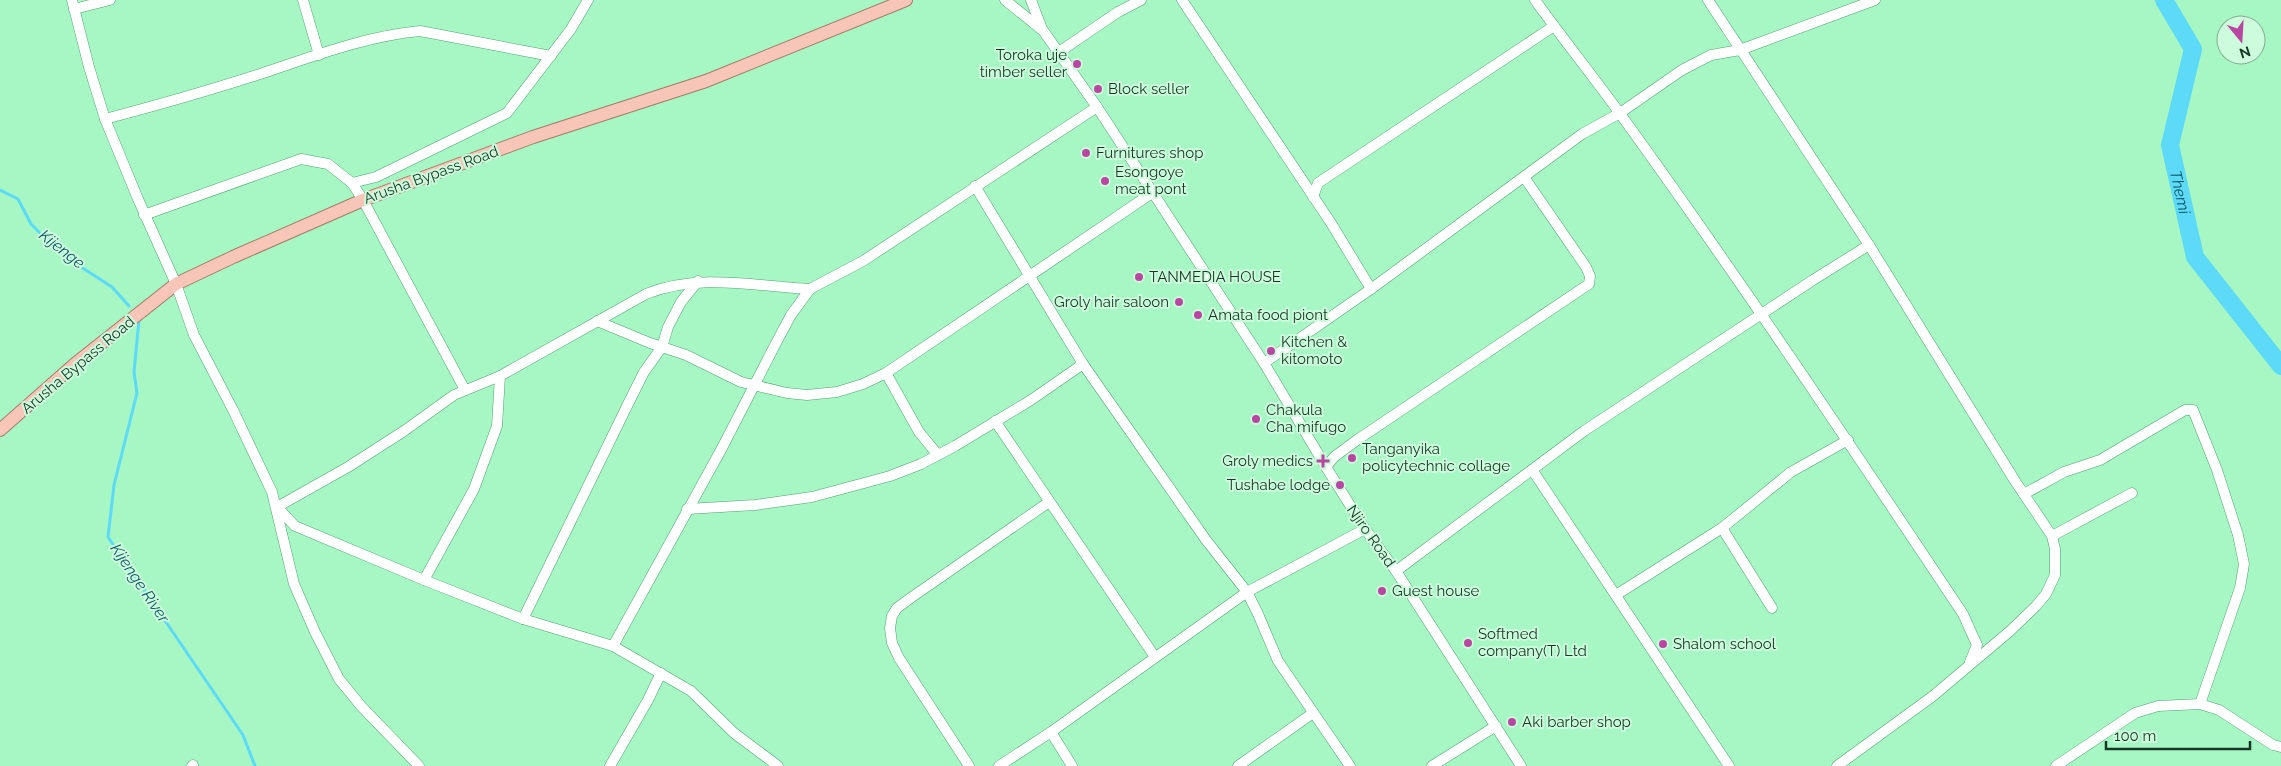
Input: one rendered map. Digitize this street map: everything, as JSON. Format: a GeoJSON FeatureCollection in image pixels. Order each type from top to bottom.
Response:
{"type":"FeatureCollection","features":[{"type":"Feature","properties":{"kind":"main road","name":"Arusha Bypass Road"},"geometry":{"type":"LineString","coordinates":[[0,430],[75,364],[176,284],[233,256],[363,200],[533,137],[706,82],[906,0]]}},
{"type":"Feature","properties":{"kind":"street"},"geometry":{"type":"LineString","coordinates":[[110,0],[73,4],[89,67],[106,119],[144,215],[176,284],[194,335],[234,410],[272,492],[294,584],[315,632],[339,679],[361,706],[419,766]]}},
{"type":"Feature","properties":{"kind":"street"},"geometry":{"type":"LineString","coordinates":[[303,0],[319,55]]}},
{"type":"Feature","properties":{"kind":"street"},"geometry":{"type":"LineString","coordinates":[[352,183],[376,176],[507,113],[551,56],[588,0]]}},
{"type":"Feature","properties":{"kind":"street","name":"Njiro Road"},"geometry":{"type":"LineString","coordinates":[[1005,0],[1042,29],[1097,107],[1264,363],[1365,529],[1396,571],[1521,766]]}},
{"type":"Feature","properties":{"kind":"street","name":"Njiro Road"},"geometry":{"type":"LineString","coordinates":[[1031,0],[1042,29]]}},
{"type":"Feature","properties":{"kind":"street"},"geometry":{"type":"LineString","coordinates":[[1118,12],[1120,0]]}},
{"type":"Feature","properties":{"kind":"street"},"geometry":{"type":"LineString","coordinates":[[1059,52],[1118,12],[1141,0]]}},
{"type":"Feature","properties":{"kind":"street"},"geometry":{"type":"LineString","coordinates":[[1182,0],[1313,197],[1371,289]]}},
{"type":"Feature","properties":{"kind":"street"},"geometry":{"type":"LineString","coordinates":[[1535,0],[1620,113],[1762,314],[1963,614],[1977,645],[1969,665]]}},
{"type":"Feature","properties":{"kind":"street"},"geometry":{"type":"LineString","coordinates":[[1708,0],[1869,245],[2052,536],[2055,549],[2055,575],[2046,594],[2010,631],[1933,696],[1840,765]]}},
{"type":"Feature","properties":{"kind":"street"},"geometry":{"type":"LineString","coordinates":[[1264,363],[1371,289],[1582,134],[1620,113],[1698,61],[1719,52],[1740,50],[1875,0]]}},
{"type":"Feature","properties":{"kind":"street"},"geometry":{"type":"LineString","coordinates":[[1313,197],[1318,183],[1554,26]]}},
{"type":"Feature","properties":{"kind":"street"},"geometry":{"type":"LineString","coordinates":[[106,119],[204,92],[380,37],[420,31],[551,56]]}},
{"type":"Feature","properties":{"kind":"street"},"geometry":{"type":"LineString","coordinates":[[614,646],[791,315],[810,289],[863,261],[1097,107]]}},
{"type":"Feature","properties":{"kind":"street"},"geometry":{"type":"LineString","coordinates":[[144,215],[301,159],[328,164],[352,183],[363,200],[465,390]]}},
{"type":"Feature","properties":{"kind":"street"},"geometry":{"type":"LineString","coordinates":[[1326,467],[1334,457],[1357,440],[1589,284],[1590,276],[1586,267],[1524,177]]}},
{"type":"Feature","properties":{"kind":"street"},"geometry":{"type":"LineString","coordinates":[[975,186],[1083,364],[1212,548],[1247,592],[1278,661],[1350,766]]}},
{"type":"Feature","properties":{"kind":"street"},"geometry":{"type":"LineString","coordinates":[[597,321],[662,347],[686,354],[753,386],[807,395],[846,389],[886,373],[1152,193]]}},
{"type":"Feature","properties":{"kind":"street"},"geometry":{"type":"LineString","coordinates":[[1396,571],[1533,471],[1584,431],[1869,245]]}},
{"type":"Feature","properties":{"kind":"street"},"geometry":{"type":"LineString","coordinates":[[277,508],[348,467],[465,390],[500,376],[646,294],[663,287],[698,282],[810,289]]}},
{"type":"Feature","properties":{"kind":"street"},"geometry":{"type":"LineString","coordinates":[[523,619],[644,372],[662,347],[668,326],[677,310],[698,282]]}},
{"type":"Feature","properties":{"kind":"street"},"geometry":{"type":"LineString","coordinates":[[687,509],[755,505],[812,497],[890,476],[938,455],[1031,400],[1083,364]]}},
{"type":"Feature","properties":{"kind":"street"},"geometry":{"type":"LineString","coordinates":[[886,373],[919,432],[938,455]]}},
{"type":"Feature","properties":{"kind":"street"},"geometry":{"type":"LineString","coordinates":[[424,580],[474,489],[497,426],[500,376]]}},
{"type":"Feature","properties":{"kind":"street"},"geometry":{"type":"LineString","coordinates":[[2024,494],[2064,472],[2095,463],[2173,417],[2190,409],[2193,410],[2218,470],[2238,535],[2244,564],[2240,588],[2200,704]]}},
{"type":"Feature","properties":{"kind":"street"},"geometry":{"type":"LineString","coordinates":[[995,421],[1049,502],[1124,608],[1155,657]]}},
{"type":"Feature","properties":{"kind":"street"},"geometry":{"type":"LineString","coordinates":[[1616,595],[1722,528],[1766,490],[1791,472],[1848,440]]}},
{"type":"Feature","properties":{"kind":"street"},"geometry":{"type":"LineString","coordinates":[[1533,471],[1729,766]]}},
{"type":"Feature","properties":{"kind":"street"},"geometry":{"type":"LineString","coordinates":[[2052,536],[2132,493]]}},
{"type":"Feature","properties":{"kind":"street"},"geometry":{"type":"LineString","coordinates":[[969,766],[899,658],[891,638],[892,616],[897,608],[912,597],[1049,502]]}},
{"type":"Feature","properties":{"kind":"street"},"geometry":{"type":"LineString","coordinates":[[277,508],[295,526],[424,580],[523,619],[614,646],[691,691],[734,733],[778,766]]}},
{"type":"Feature","properties":{"kind":"street"},"geometry":{"type":"LineString","coordinates":[[1722,528],[1772,608]]}},
{"type":"Feature","properties":{"kind":"street"},"geometry":{"type":"LineString","coordinates":[[999,766],[1051,732],[1247,592],[1365,529]]}},
{"type":"Feature","properties":{"kind":"street"},"geometry":{"type":"LineString","coordinates":[[610,766],[648,700],[661,673]]}},
{"type":"Feature","properties":{"kind":"street"},"geometry":{"type":"LineString","coordinates":[[2056,766],[2135,713],[2158,706],[2200,704],[2219,710],[2273,745],[2281,747]]}},
{"type":"Feature","properties":{"kind":"street"},"geometry":{"type":"LineString","coordinates":[[1238,766],[1313,713]]}},
{"type":"Feature","properties":{"kind":"street"},"geometry":{"type":"LineString","coordinates":[[1432,766],[1496,726]]}},
{"type":"Feature","properties":{"kind":"street"},"geometry":{"type":"LineString","coordinates":[[1051,732],[1072,766]]}},
{"type":"Feature","properties":{"kind":"waterway","name":"Themi"},"geometry":{"type":"LineString","coordinates":[[2164,0],[2193,49],[2170,145],[2195,257],[2281,366]]}},
{"type":"Feature","properties":{"kind":"waterway","name":"Kijenge"},"geometry":{"type":"LineString","coordinates":[[0,190],[18,199],[31,224],[48,241],[78,265],[112,287],[129,306]]}},
{"type":"Feature","properties":{"kind":"waterway","name":"Kijenge River"},"geometry":{"type":"LineString","coordinates":[[139,320],[134,372],[137,393],[114,485],[108,537],[243,735],[255,766]]}},
{"type":"Feature","properties":{"kind":"place","name":"Toroka uje timber seller"},"geometry":{"type":"Point","coordinates":[1077,64]}},
{"type":"Feature","properties":{"kind":"place","name":"Block seller"},"geometry":{"type":"Point","coordinates":[1098,89]}},
{"type":"Feature","properties":{"kind":"place","name":"Furnitures shop"},"geometry":{"type":"Point","coordinates":[1086,153]}},
{"type":"Feature","properties":{"kind":"place","name":"Esongoye meat pont"},"geometry":{"type":"Point","coordinates":[1105,181]}},
{"type":"Feature","properties":{"kind":"place","name":"TANMEDIA HOUSE"},"geometry":{"type":"Point","coordinates":[1139,277]}},
{"type":"Feature","properties":{"kind":"place","name":"Groly hair saloon"},"geometry":{"type":"Point","coordinates":[1179,302]}},
{"type":"Feature","properties":{"kind":"place","name":"Amata food piont"},"geometry":{"type":"Point","coordinates":[1198,315]}},
{"type":"Feature","properties":{"kind":"place","name":"Kitchen & kitomoto"},"geometry":{"type":"Point","coordinates":[1271,351]}},
{"type":"Feature","properties":{"kind":"place","name":"Chakula Cha mifugo"},"geometry":{"type":"Point","coordinates":[1256,419]}},
{"type":"Feature","properties":{"kind":"place","name":"Tanganyika policytechnic collage"},"geometry":{"type":"Point","coordinates":[1352,458]}},
{"type":"Feature","properties":{"kind":"place","name":"Groly medics"},"geometry":{"type":"Point","coordinates":[1323,461]}},
{"type":"Feature","properties":{"kind":"place","name":"Tushabe lodge"},"geometry":{"type":"Point","coordinates":[1340,485]}},
{"type":"Feature","properties":{"kind":"place","name":"Guest house"},"geometry":{"type":"Point","coordinates":[1382,591]}},
{"type":"Feature","properties":{"kind":"place","name":"Softmed company(T) Ltd"},"geometry":{"type":"Point","coordinates":[1468,643]}},
{"type":"Feature","properties":{"kind":"place","name":"Shalom school"},"geometry":{"type":"Point","coordinates":[1663,644]}},
{"type":"Feature","properties":{"kind":"place","name":"Aki barber shop"},"geometry":{"type":"Point","coordinates":[1512,722]}}]}
